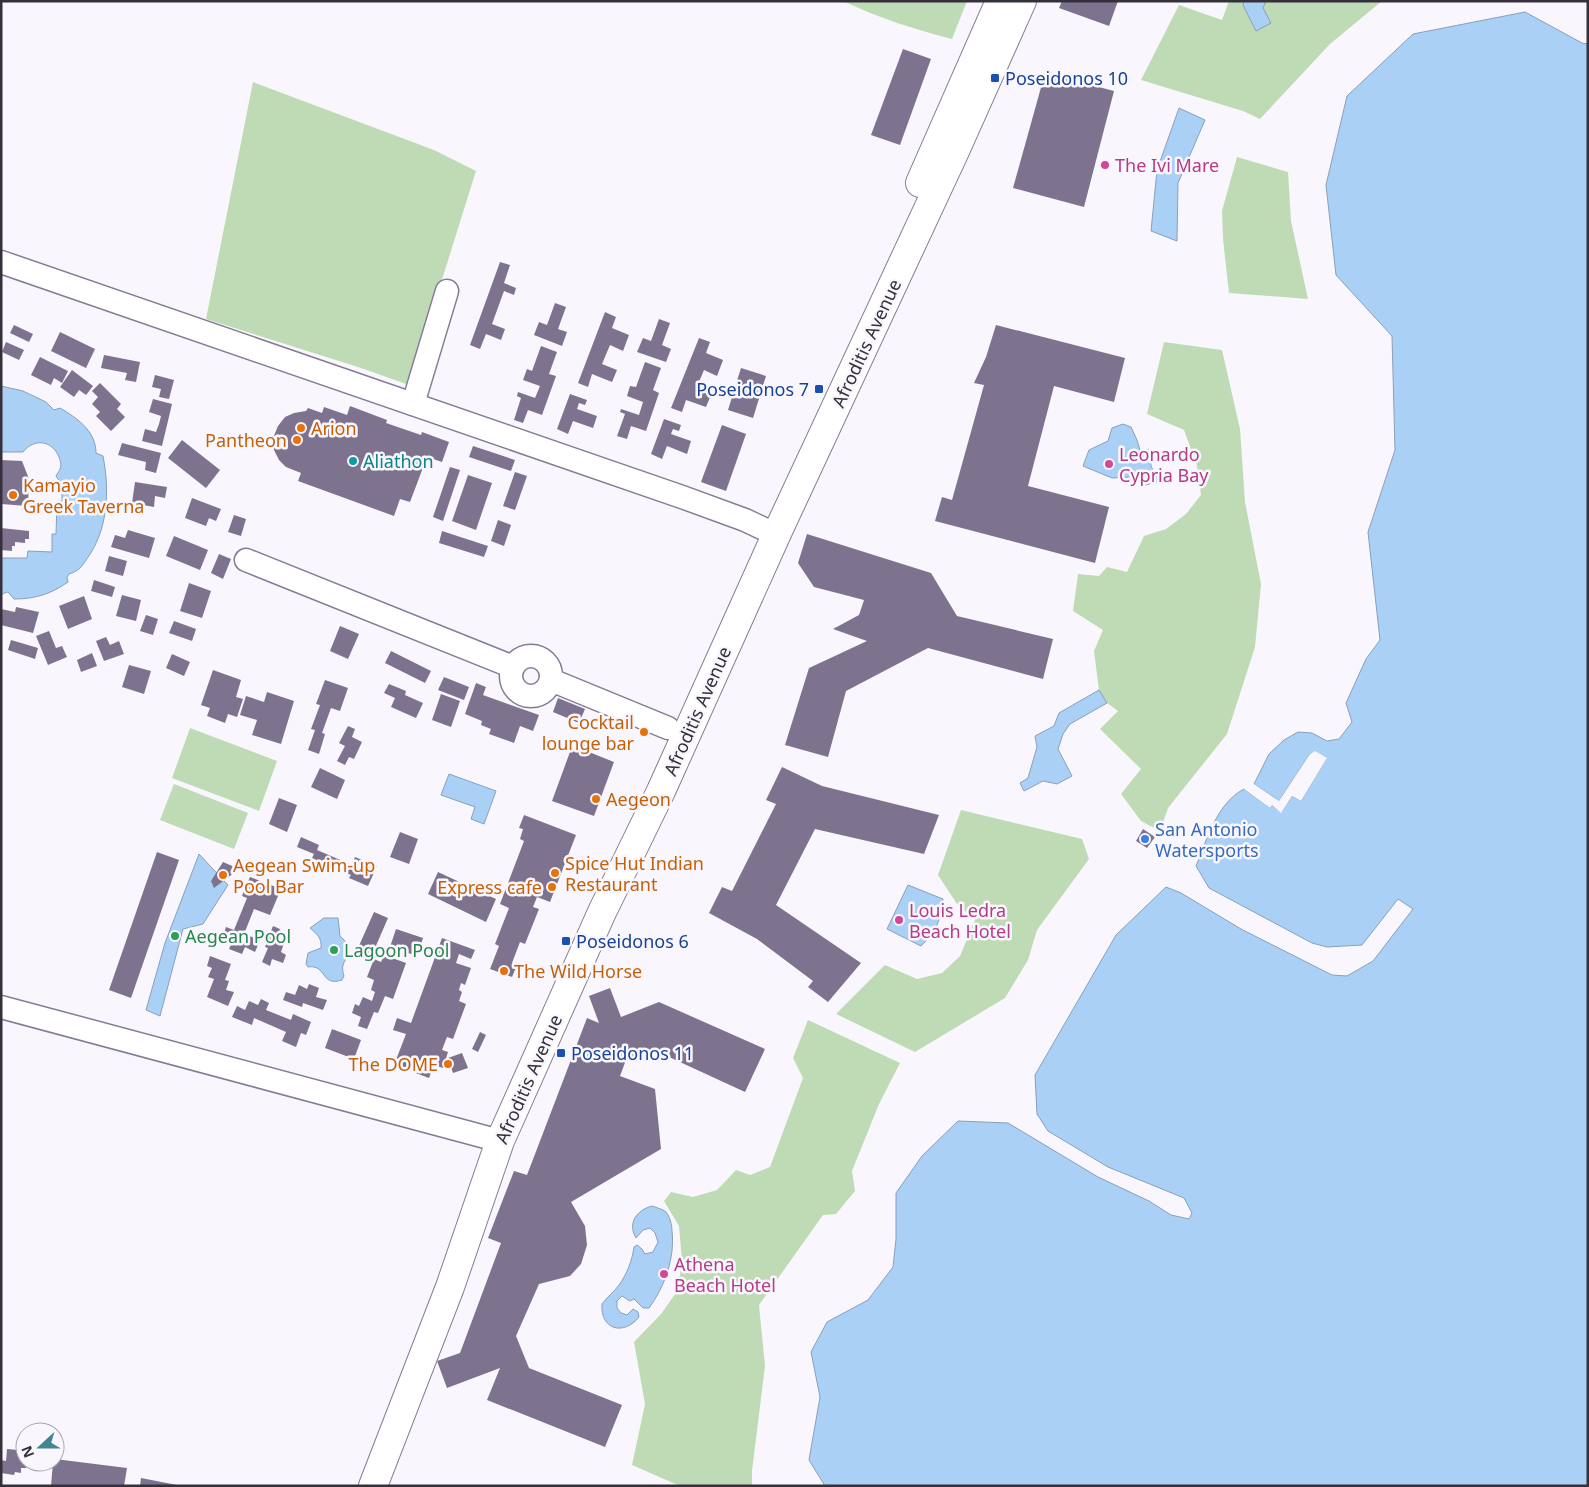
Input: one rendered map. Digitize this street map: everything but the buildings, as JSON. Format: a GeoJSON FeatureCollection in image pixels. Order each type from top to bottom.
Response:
{"type":"FeatureCollection","features":[{"type":"Feature","properties":{"kind":"main road","name":"Afroditis Avenue"},"geometry":{"type":"LineString","coordinates":[[374,1486],[450,1288],[491,1139],[502,1090],[905,217],[1000,1]]}},
{"type":"Feature","properties":{"kind":"main road","name":"Afroditis Avenue"},"geometry":{"type":"LineString","coordinates":[[354,1486],[491,1139],[660,791],[778,531],[955,152],[1022,1]]}},
{"type":"Feature","properties":{"kind":"street"},"geometry":{"type":"LineString","coordinates":[[1,262],[682,497],[762,528]]}},
{"type":"Feature","properties":{"kind":"street"},"geometry":{"type":"LineString","coordinates":[[413,404],[446,291]]}},
{"type":"Feature","properties":{"kind":"street"},"geometry":{"type":"LineString","coordinates":[[246,560],[513,667]]}},
{"type":"Feature","properties":{"kind":"street"},"geometry":{"type":"LineString","coordinates":[[535,656],[545,662],[551,672],[551,680],[546,690],[542,694],[530,697],[524,696],[512,683],[511,671],[513,667],[523,658],[535,656]]}},
{"type":"Feature","properties":{"kind":"street"},"geometry":{"type":"LineString","coordinates":[[551,680],[668,728]]}},
{"type":"Feature","properties":{"kind":"street"},"geometry":{"type":"LineString","coordinates":[[1,1007],[491,1139]]}},
{"type":"Feature","properties":{"kind":"green space"},"geometry":{"type":"Polygon","coordinates":[[[843,1],[967,1],[952,39],[896,23],[843,1]]]}},
{"type":"Feature","properties":{"kind":"green space"},"geometry":{"type":"Polygon","coordinates":[[[1229,1],[1382,1],[1330,44],[1260,119],[1243,111],[1141,80],[1179,5],[1222,20],[1229,1]]]}},
{"type":"Feature","properties":{"kind":"green space"},"geometry":{"type":"Polygon","coordinates":[[[253,82],[434,150],[476,171],[409,385],[206,319],[253,82]]]}},
{"type":"Feature","properties":{"kind":"green space"},"geometry":{"type":"Polygon","coordinates":[[[1237,157],[1288,172],[1291,221],[1308,299],[1229,293],[1222,211],[1237,157]]]}},
{"type":"Feature","properties":{"kind":"green space"},"geometry":{"type":"Polygon","coordinates":[[[1164,342],[1222,350],[1240,429],[1245,502],[1261,584],[1255,647],[1227,734],[1168,808],[1160,831],[1141,821],[1121,794],[1141,769],[1100,729],[1118,711],[1107,703],[1099,690],[1094,651],[1103,630],[1073,611],[1078,574],[1099,576],[1107,567],[1127,572],[1144,536],[1166,529],[1186,514],[1201,495],[1197,466],[1184,430],[1147,414],[1164,342]]]}},
{"type":"Feature","properties":{"kind":"green space"},"geometry":{"type":"Polygon","coordinates":[[[190,728],[277,761],[259,811],[172,778],[190,728]]]}},
{"type":"Feature","properties":{"kind":"green space"},"geometry":{"type":"Polygon","coordinates":[[[174,784],[248,813],[234,849],[160,820],[174,784]]]}},
{"type":"Feature","properties":{"kind":"green space"},"geometry":{"type":"Polygon","coordinates":[[[961,810],[1082,839],[1089,859],[1037,930],[1028,960],[1005,998],[915,1052],[836,1014],[885,965],[917,979],[942,973],[960,956],[975,920],[957,904],[938,875],[961,810]]]}},
{"type":"Feature","properties":{"kind":"green space"},"geometry":{"type":"Polygon","coordinates":[[[808,1020],[900,1063],[879,1104],[852,1171],[855,1191],[836,1214],[823,1215],[759,1305],[765,1366],[752,1471],[752,1486],[680,1486],[632,1465],[645,1404],[634,1342],[661,1314],[678,1290],[682,1261],[679,1226],[664,1201],[671,1192],[693,1197],[717,1190],[736,1170],[750,1175],[770,1167],[803,1078],[793,1058],[808,1020]]]}},
{"type":"Feature","properties":{"kind":"water"},"geometry":{"type":"Polygon","coordinates":[[[1244,1],[1266,1],[1263,8],[1271,23],[1256,31],[1243,5],[1244,1]]]}},
{"type":"Feature","properties":{"kind":"water"},"geometry":{"type":"Polygon","coordinates":[[[1525,12],[1582,43],[1588,44],[1588,1486],[825,1486],[809,1460],[820,1397],[811,1352],[827,1322],[868,1300],[893,1267],[896,1239],[896,1193],[922,1156],[958,1121],[1008,1123],[1098,1177],[1149,1201],[1171,1215],[1189,1219],[1192,1213],[1184,1198],[1108,1167],[1048,1131],[1037,1114],[1035,1075],[1116,935],[1166,887],[1181,893],[1241,929],[1332,975],[1347,976],[1373,961],[1413,909],[1398,899],[1362,945],[1327,947],[1312,943],[1209,888],[1196,866],[1209,833],[1220,812],[1235,795],[1244,789],[1270,808],[1272,805],[1281,812],[1292,796],[1301,801],[1326,759],[1315,752],[1310,754],[1279,801],[1254,784],[1269,754],[1284,740],[1298,732],[1312,733],[1327,741],[1339,739],[1352,722],[1346,703],[1366,659],[1380,640],[1368,532],[1395,450],[1392,336],[1336,275],[1326,185],[1347,96],[1413,34],[1525,12]]]}},
{"type":"Feature","properties":{"kind":"water"},"geometry":{"type":"Polygon","coordinates":[[[1179,108],[1205,120],[1178,183],[1177,241],[1151,231],[1157,170],[1179,108]]]}},
{"type":"Feature","properties":{"kind":"water"},"geometry":{"type":"Polygon","coordinates":[[[1,386],[23,391],[46,402],[54,410],[60,408],[73,416],[93,438],[96,453],[103,456],[105,469],[106,497],[103,524],[93,549],[81,567],[69,574],[67,577],[68,582],[49,593],[29,598],[14,599],[8,592],[1,596],[1,558],[27,558],[28,551],[52,552],[52,534],[56,534],[57,502],[62,501],[62,485],[56,476],[60,470],[61,463],[56,451],[47,444],[42,443],[32,444],[23,452],[1,452],[1,386]]]}},
{"type":"Feature","properties":{"kind":"water"},"geometry":{"type":"Polygon","coordinates":[[[1123,424],[1131,427],[1140,450],[1151,450],[1151,466],[1159,481],[1146,485],[1132,477],[1112,478],[1083,466],[1089,450],[1108,441],[1112,428],[1123,424]]]}},
{"type":"Feature","properties":{"kind":"water"},"geometry":{"type":"Polygon","coordinates":[[[1099,690],[1107,703],[1070,724],[1063,734],[1058,749],[1072,776],[1057,784],[1043,781],[1024,791],[1020,783],[1028,778],[1037,747],[1035,736],[1054,726],[1059,713],[1099,690]]]}},
{"type":"Feature","properties":{"kind":"water"},"geometry":{"type":"Polygon","coordinates":[[[449,774],[496,791],[484,824],[471,819],[475,807],[441,795],[449,774]]]}},
{"type":"Feature","properties":{"kind":"water","name":"Aegean Pool"},"geometry":{"type":"Polygon","coordinates":[[[199,854],[228,885],[203,924],[183,929],[160,1016],[146,1010],[165,943],[199,854]]]}},
{"type":"Feature","properties":{"kind":"water"},"geometry":{"type":"Polygon","coordinates":[[[908,885],[943,899],[937,925],[921,946],[887,929],[908,885]]]}},
{"type":"Feature","properties":{"kind":"water","name":"Lagoon Pool"},"geometry":{"type":"Polygon","coordinates":[[[324,918],[338,918],[340,936],[349,945],[349,955],[343,965],[344,976],[342,980],[330,980],[318,969],[308,967],[306,964],[308,953],[321,948],[320,939],[310,928],[324,918]]]}},
{"type":"Feature","properties":{"kind":"water"},"geometry":{"type":"Polygon","coordinates":[[[652,1206],[666,1212],[671,1224],[673,1241],[668,1271],[660,1290],[649,1308],[643,1308],[634,1299],[630,1301],[622,1296],[617,1301],[617,1308],[621,1313],[627,1315],[633,1309],[638,1312],[639,1317],[627,1327],[614,1327],[605,1320],[602,1313],[602,1304],[617,1288],[624,1276],[634,1247],[637,1245],[645,1254],[653,1252],[658,1242],[655,1233],[650,1228],[643,1230],[636,1238],[633,1232],[635,1218],[642,1211],[652,1206]]]}},
{"type":"Feature","properties":{"kind":"pier"},"geometry":{"type":"Polygon","coordinates":[[[1315,751],[1327,758],[1301,801],[1292,796],[1281,813],[1272,805],[1270,808],[1244,789],[1246,788],[1269,805],[1273,803],[1281,809],[1291,794],[1300,798],[1323,759],[1315,754],[1311,756],[1280,804],[1252,785],[1254,784],[1279,801],[1310,754],[1315,751]]]}},
{"type":"Feature","properties":{"kind":"place","name":"Poseidonos 10"},"geometry":{"type":"Point","coordinates":[995,78]}},
{"type":"Feature","properties":{"kind":"place","name":"The Ivi Mare"},"geometry":{"type":"Point","coordinates":[1105,165]}},
{"type":"Feature","properties":{"kind":"place","name":"Poseidonos 7"},"geometry":{"type":"Point","coordinates":[819,389]}},
{"type":"Feature","properties":{"kind":"place","name":"Arion"},"geometry":{"type":"Point","coordinates":[301,428]}},
{"type":"Feature","properties":{"kind":"place","name":"Pantheon"},"geometry":{"type":"Point","coordinates":[297,440]}},
{"type":"Feature","properties":{"kind":"place","name":"Aliathon"},"geometry":{"type":"Point","coordinates":[353,461]}},
{"type":"Feature","properties":{"kind":"place","name":"Leonardo Cypria Bay"},"geometry":{"type":"Point","coordinates":[1109,464]}},
{"type":"Feature","properties":{"kind":"place","name":"Kamayio Greek Taverna"},"geometry":{"type":"Point","coordinates":[13,495]}},
{"type":"Feature","properties":{"kind":"place","name":"Cocktail lounge bar"},"geometry":{"type":"Point","coordinates":[644,732]}},
{"type":"Feature","properties":{"kind":"place","name":"Aegeon"},"geometry":{"type":"Point","coordinates":[596,799]}},
{"type":"Feature","properties":{"kind":"place","name":"San Antonio Watersports"},"geometry":{"type":"Point","coordinates":[1145,839]}},
{"type":"Feature","properties":{"kind":"place","name":"Spice Hut Indian Restaurant"},"geometry":{"type":"Point","coordinates":[555,873]}},
{"type":"Feature","properties":{"kind":"place","name":"Aegean Swim-up Pool Bar"},"geometry":{"type":"Point","coordinates":[223,875]}},
{"type":"Feature","properties":{"kind":"place","name":"Express cafe"},"geometry":{"type":"Point","coordinates":[552,887]}},
{"type":"Feature","properties":{"kind":"place","name":"Louis Ledra Beach Hotel"},"geometry":{"type":"Point","coordinates":[899,920]}},
{"type":"Feature","properties":{"kind":"place","name":"Aegean Pool"},"geometry":{"type":"Point","coordinates":[175,936]}},
{"type":"Feature","properties":{"kind":"place","name":"Poseidonos 6"},"geometry":{"type":"Point","coordinates":[566,941]}},
{"type":"Feature","properties":{"kind":"place","name":"Lagoon Pool"},"geometry":{"type":"Point","coordinates":[334,950]}},
{"type":"Feature","properties":{"kind":"place","name":"The Wild Horse"},"geometry":{"type":"Point","coordinates":[504,971]}},
{"type":"Feature","properties":{"kind":"place","name":"Poseidonos 11"},"geometry":{"type":"Point","coordinates":[561,1053]}},
{"type":"Feature","properties":{"kind":"place","name":"The DOME"},"geometry":{"type":"Point","coordinates":[448,1064]}},
{"type":"Feature","properties":{"kind":"place","name":"Athena Beach Hotel"},"geometry":{"type":"Point","coordinates":[664,1274]}}]}
